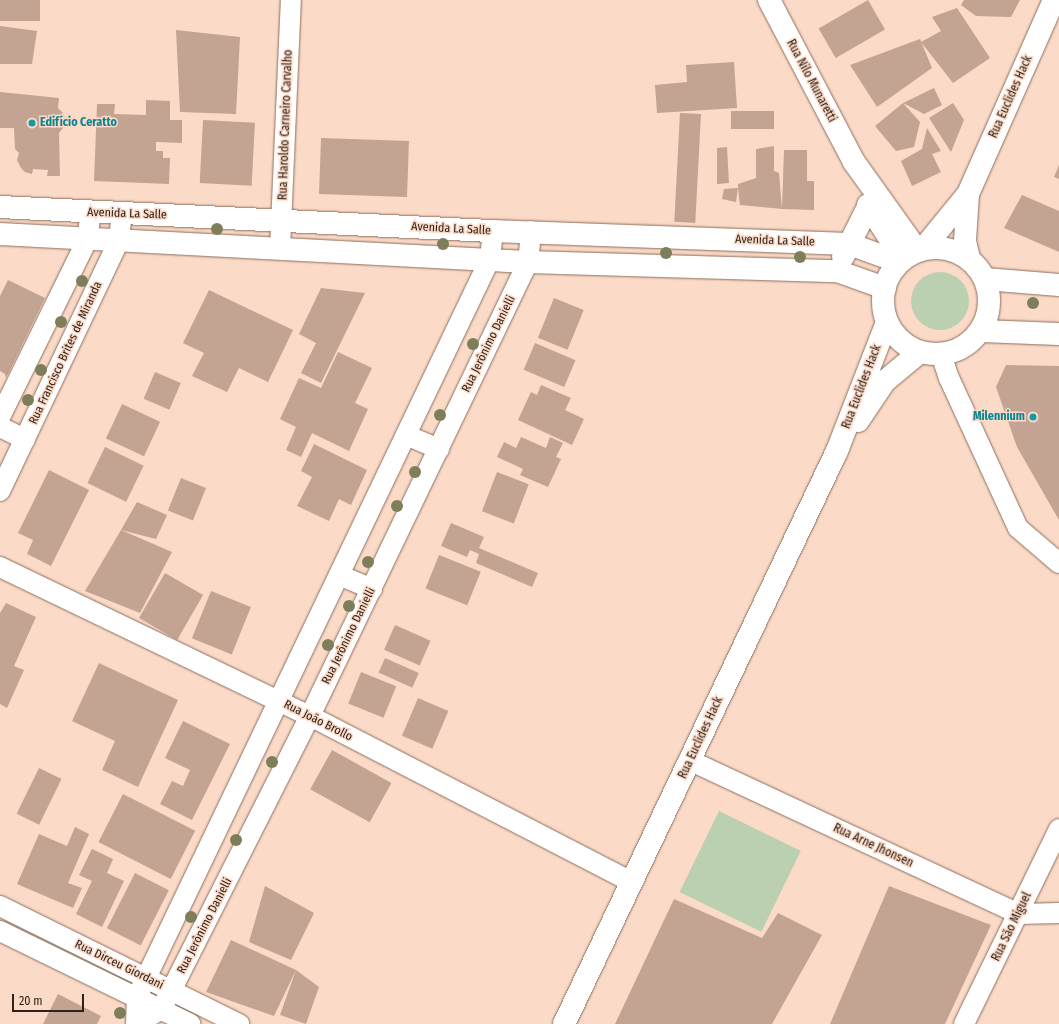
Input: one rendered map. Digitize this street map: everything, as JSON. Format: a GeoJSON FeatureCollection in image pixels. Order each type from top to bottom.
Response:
{"type":"FeatureCollection","features":[{"type":"Feature","properties":{"kind":"main road","name":"Rua Nilo Munaretti"},"geometry":{"type":"LineString","coordinates":[[769,0],[854,162],[911,255]]}},
{"type":"Feature","properties":{"kind":"main road","name":"Rua Euclides Hack"},"geometry":{"type":"LineString","coordinates":[[911,255],[968,194],[1054,0]]}},
{"type":"Feature","properties":{"kind":"main road","name":"Rua Nilo Munaretti"},"geometry":{"type":"LineString","coordinates":[[854,162],[868,207],[911,255]]}},
{"type":"Feature","properties":{"kind":"main road","name":"Rua Euclides Hack"},"geometry":{"type":"LineString","coordinates":[[968,194],[965,241],[969,259]]}},
{"type":"Feature","properties":{"kind":"main road","name":"Avenida La Salle"},"geometry":{"type":"LineString","coordinates":[[0,207],[493,231],[531,231],[849,244],[911,255]]}},
{"type":"Feature","properties":{"kind":"main road"},"geometry":{"type":"LineString","coordinates":[[837,271],[868,207]]}},
{"type":"Feature","properties":{"kind":"main road"},"geometry":{"type":"LineString","coordinates":[[0,234],[87,240],[119,240],[528,262],[837,271],[885,288]]}},
{"type":"Feature","properties":{"kind":"main road"},"geometry":{"type":"LineString","coordinates":[[944,249],[969,259],[985,280],[990,306],[981,331],[966,346],[941,354],[920,352],[900,340],[887,322],[883,305],[885,288],[911,255],[944,249]]}},
{"type":"Feature","properties":{"kind":"main road"},"geometry":{"type":"LineString","coordinates":[[985,280],[1059,285]]}},
{"type":"Feature","properties":{"kind":"main road","name":"Rua Euclides Hack"},"geometry":{"type":"LineString","coordinates":[[564,1024],[691,761],[837,451],[887,322]]}},
{"type":"Feature","properties":{"kind":"main road"},"geometry":{"type":"LineString","coordinates":[[981,331],[1059,334]]}},
{"type":"Feature","properties":{"kind":"main road","name":"Rua Euclides Hack"},"geometry":{"type":"LineString","coordinates":[[837,451],[885,381],[920,352]]}},
{"type":"Feature","properties":{"kind":"street","name":"Rua Haroldo Carneiro Carvalho"},"geometry":{"type":"LineString","coordinates":[[280,249],[291,0]]}},
{"type":"Feature","properties":{"kind":"street"},"geometry":{"type":"LineString","coordinates":[[0,417],[87,240],[91,212]]}},
{"type":"Feature","properties":{"kind":"street","name":"Rua Francisco Brites de Miranda"},"geometry":{"type":"LineString","coordinates":[[0,491],[119,240],[122,214]]}},
{"type":"Feature","properties":{"kind":"street","name":"Rua Jerônimo Danielli"},"geometry":{"type":"LineString","coordinates":[[137,1024],[137,997],[490,259],[493,231]]}},
{"type":"Feature","properties":{"kind":"street","name":"Rua Jerônimo Danielli"},"geometry":{"type":"LineString","coordinates":[[137,1024],[161,1009],[172,991],[266,805],[372,589],[528,262],[531,231]]}},
{"type":"Feature","properties":{"kind":"street"},"geometry":{"type":"LineString","coordinates":[[36,344],[64,357]]}},
{"type":"Feature","properties":{"kind":"street"},"geometry":{"type":"LineString","coordinates":[[941,354],[949,378],[1018,528],[1059,563]]}},
{"type":"Feature","properties":{"kind":"street"},"geometry":{"type":"LineString","coordinates":[[0,427],[25,439]]}},
{"type":"Feature","properties":{"kind":"street"},"geometry":{"type":"LineString","coordinates":[[406,435],[439,449]]}},
{"type":"Feature","properties":{"kind":"street","name":"Rua João Brollo"},"geometry":{"type":"LineString","coordinates":[[0,567],[310,716],[632,882]]}},
{"type":"Feature","properties":{"kind":"street"},"geometry":{"type":"LineString","coordinates":[[339,575],[372,589]]}},
{"type":"Feature","properties":{"kind":"street","name":"Rua Arne Jhonsen"},"geometry":{"type":"LineString","coordinates":[[691,761],[1019,914],[1059,913]]}},
{"type":"Feature","properties":{"kind":"street"},"geometry":{"type":"LineString","coordinates":[[236,791],[266,805]]}},
{"type":"Feature","properties":{"kind":"street","name":"Rua São Miguel"},"geometry":{"type":"LineString","coordinates":[[964,1024],[1019,914],[1059,829]]}},
{"type":"Feature","properties":{"kind":"street"},"geometry":{"type":"LineString","coordinates":[[200,867],[228,880]]}},
{"type":"Feature","properties":{"kind":"street","name":"Rua Dirceu Giordani"},"geometry":{"type":"LineString","coordinates":[[0,906],[239,1024]]}},
{"type":"Feature","properties":{"kind":"street"},"geometry":{"type":"LineString","coordinates":[[7,934],[24,918]]}},
{"type":"Feature","properties":{"kind":"street","name":"Rua Dirceu Giordani"},"geometry":{"type":"LineString","coordinates":[[7,934],[191,1024]]}},
{"type":"Feature","properties":{"kind":"green space"},"geometry":{"type":"Polygon","coordinates":[[[934,272],[946,272],[961,280],[969,295],[969,307],[961,322],[946,330],[934,330],[919,322],[911,307],[911,295],[919,280],[934,272]]]}},
{"type":"Feature","properties":{"kind":"green space"},"geometry":{"type":"Polygon","coordinates":[[[719,811],[801,851],[761,932],[680,892],[719,811]]]}},
{"type":"Feature","properties":{"kind":"building"},"geometry":{"type":"Polygon","coordinates":[[[0,0],[40,0],[40,21],[0,21],[0,0]]]}},
{"type":"Feature","properties":{"kind":"building"},"geometry":{"type":"Polygon","coordinates":[[[868,0],[885,29],[836,58],[819,28],[868,0]]]}},
{"type":"Feature","properties":{"kind":"building"},"geometry":{"type":"Polygon","coordinates":[[[964,0],[1020,0],[1011,17],[976,16],[961,5],[964,0]]]}},
{"type":"Feature","properties":{"kind":"building"},"geometry":{"type":"Polygon","coordinates":[[[957,8],[990,58],[953,83],[921,42],[941,31],[932,17],[957,8]]]}},
{"type":"Feature","properties":{"kind":"building"},"geometry":{"type":"Polygon","coordinates":[[[0,26],[37,31],[32,64],[0,64],[0,26]]]}},
{"type":"Feature","properties":{"kind":"building"},"geometry":{"type":"Polygon","coordinates":[[[176,30],[240,37],[236,114],[180,112],[176,30]]]}},
{"type":"Feature","properties":{"kind":"building"},"geometry":{"type":"Polygon","coordinates":[[[920,39],[932,68],[877,107],[850,65],[920,39]]]}},
{"type":"Feature","properties":{"kind":"building"},"geometry":{"type":"Polygon","coordinates":[[[734,62],[737,108],[657,113],[655,85],[687,82],[686,65],[734,62]]]}},
{"type":"Feature","properties":{"kind":"building"},"geometry":{"type":"Polygon","coordinates":[[[934,88],[942,105],[924,114],[903,103],[934,88]]]}},
{"type":"Feature","properties":{"kind":"building","name":"Edifício Ceratto"},"geometry":{"type":"Polygon","coordinates":[[[0,92],[59,98],[58,108],[63,113],[65,118],[63,128],[59,133],[60,176],[47,176],[48,170],[33,169],[32,174],[25,172],[21,168],[17,160],[19,153],[15,149],[14,128],[0,128],[0,92]]]}},
{"type":"Feature","properties":{"kind":"building"},"geometry":{"type":"Polygon","coordinates":[[[146,100],[170,101],[170,120],[182,120],[182,143],[156,142],[156,151],[163,151],[163,158],[170,158],[169,184],[94,181],[97,104],[115,104],[114,114],[146,115],[146,100]]]}},
{"type":"Feature","properties":{"kind":"building"},"geometry":{"type":"Polygon","coordinates":[[[903,103],[920,122],[914,147],[896,151],[875,126],[903,103]]]}},
{"type":"Feature","properties":{"kind":"building"},"geometry":{"type":"Polygon","coordinates":[[[953,103],[964,120],[951,152],[929,118],[953,103]]]}},
{"type":"Feature","properties":{"kind":"building"},"geometry":{"type":"Polygon","coordinates":[[[731,111],[774,111],[774,129],[731,129],[731,111]]]}},
{"type":"Feature","properties":{"kind":"building"},"geometry":{"type":"Polygon","coordinates":[[[680,113],[701,114],[695,223],[674,222],[680,113]]]}},
{"type":"Feature","properties":{"kind":"building"},"geometry":{"type":"Polygon","coordinates":[[[203,120],[255,123],[252,186],[200,183],[203,120]]]}},
{"type":"Feature","properties":{"kind":"building"},"geometry":{"type":"Polygon","coordinates":[[[927,128],[941,151],[932,154],[941,172],[912,186],[901,161],[922,149],[927,128]]]}},
{"type":"Feature","properties":{"kind":"building"},"geometry":{"type":"Polygon","coordinates":[[[321,138],[409,141],[407,197],[319,194],[321,138]]]}},
{"type":"Feature","properties":{"kind":"building"},"geometry":{"type":"Polygon","coordinates":[[[774,146],[774,171],[779,173],[782,209],[740,205],[738,184],[756,178],[756,149],[774,146]]]}},
{"type":"Feature","properties":{"kind":"building"},"geometry":{"type":"Polygon","coordinates":[[[727,147],[729,183],[717,184],[717,148],[727,147]]]}},
{"type":"Feature","properties":{"kind":"building"},"geometry":{"type":"Polygon","coordinates":[[[784,150],[807,150],[807,181],[814,181],[814,210],[782,209],[784,150]]]}},
{"type":"Feature","properties":{"kind":"building"},"geometry":{"type":"Polygon","coordinates":[[[1059,165],[1059,179],[1054,177],[1059,165]]]}},
{"type":"Feature","properties":{"kind":"building"},"geometry":{"type":"Polygon","coordinates":[[[738,188],[736,202],[722,199],[724,189],[738,188]]]}},
{"type":"Feature","properties":{"kind":"building"},"geometry":{"type":"Polygon","coordinates":[[[1022,195],[1059,211],[1059,252],[1004,228],[1022,195]]]}},
{"type":"Feature","properties":{"kind":"building"},"geometry":{"type":"Polygon","coordinates":[[[8,280],[45,298],[6,378],[5,374],[0,371],[0,296],[8,280]]]}},
{"type":"Feature","properties":{"kind":"building"},"geometry":{"type":"Polygon","coordinates":[[[321,288],[365,293],[321,383],[301,373],[316,343],[299,334],[321,288]]]}},
{"type":"Feature","properties":{"kind":"building"},"geometry":{"type":"Polygon","coordinates":[[[209,290],[293,330],[268,382],[239,368],[227,392],[192,376],[204,353],[183,343],[209,290]]]}},
{"type":"Feature","properties":{"kind":"building"},"geometry":{"type":"Polygon","coordinates":[[[554,298],[584,310],[568,350],[538,338],[554,298]]]}},
{"type":"Feature","properties":{"kind":"building"},"geometry":{"type":"Polygon","coordinates":[[[535,343],[576,360],[564,387],[524,370],[535,343]]]}},
{"type":"Feature","properties":{"kind":"building"},"geometry":{"type":"Polygon","coordinates":[[[338,352],[372,368],[355,403],[368,409],[349,451],[312,433],[301,457],[286,450],[296,427],[280,419],[299,378],[321,388],[338,352]]]}},
{"type":"Feature","properties":{"kind":"building","name":"Milennium"},"geometry":{"type":"Polygon","coordinates":[[[1006,365],[1059,366],[1059,520],[1017,447],[996,387],[1006,365]]]}},
{"type":"Feature","properties":{"kind":"building"},"geometry":{"type":"Polygon","coordinates":[[[155,372],[181,383],[169,410],[144,399],[155,372]]]}},
{"type":"Feature","properties":{"kind":"building"},"geometry":{"type":"Polygon","coordinates":[[[541,385],[571,398],[565,410],[584,419],[572,445],[518,420],[531,392],[537,395],[541,385]]]}},
{"type":"Feature","properties":{"kind":"building"},"geometry":{"type":"Polygon","coordinates":[[[122,404],[160,422],[144,456],[106,438],[122,404]]]}},
{"type":"Feature","properties":{"kind":"building"},"geometry":{"type":"Polygon","coordinates":[[[521,437],[546,448],[550,437],[563,443],[556,457],[561,459],[548,487],[520,475],[523,469],[497,457],[504,442],[516,448],[521,437]]]}},
{"type":"Feature","properties":{"kind":"building"},"geometry":{"type":"Polygon","coordinates":[[[314,444],[367,470],[351,505],[339,499],[329,521],[297,506],[312,477],[301,471],[314,444]]]}},
{"type":"Feature","properties":{"kind":"building"},"geometry":{"type":"Polygon","coordinates":[[[105,447],[144,466],[126,502],[87,483],[105,447]]]}},
{"type":"Feature","properties":{"kind":"building"},"geometry":{"type":"Polygon","coordinates":[[[49,470],[89,490],[51,566],[27,554],[33,540],[18,533],[49,470]]]}},
{"type":"Feature","properties":{"kind":"building"},"geometry":{"type":"Polygon","coordinates":[[[497,472],[529,484],[514,523],[482,511],[497,472]]]}},
{"type":"Feature","properties":{"kind":"building"},"geometry":{"type":"Polygon","coordinates":[[[181,478],[206,488],[193,521],[168,510],[181,478]]]}},
{"type":"Feature","properties":{"kind":"building"},"geometry":{"type":"Polygon","coordinates":[[[137,502],[167,515],[156,539],[121,530],[137,502]]]}},
{"type":"Feature","properties":{"kind":"building"},"geometry":{"type":"Polygon","coordinates":[[[451,523],[484,537],[479,548],[538,573],[532,587],[476,563],[479,554],[470,550],[467,557],[441,546],[451,523]]]}},
{"type":"Feature","properties":{"kind":"building"},"geometry":{"type":"Polygon","coordinates":[[[121,530],[172,552],[140,613],[85,591],[121,530]]]}},
{"type":"Feature","properties":{"kind":"building"},"geometry":{"type":"Polygon","coordinates":[[[439,555],[481,572],[467,605],[426,588],[439,555]]]}},
{"type":"Feature","properties":{"kind":"building"},"geometry":{"type":"Polygon","coordinates":[[[165,573],[203,595],[177,640],[139,618],[165,573]]]}},
{"type":"Feature","properties":{"kind":"building"},"geometry":{"type":"Polygon","coordinates":[[[211,591],[251,607],[232,654],[192,638],[211,591]]]}},
{"type":"Feature","properties":{"kind":"building"},"geometry":{"type":"Polygon","coordinates":[[[6,603],[36,617],[14,666],[24,670],[7,708],[0,704],[0,613],[6,603]]]}},
{"type":"Feature","properties":{"kind":"building"},"geometry":{"type":"Polygon","coordinates":[[[395,625],[431,641],[420,666],[384,650],[395,625]]]}},
{"type":"Feature","properties":{"kind":"building"},"geometry":{"type":"Polygon","coordinates":[[[385,658],[419,673],[412,688],[378,673],[385,658]]]}},
{"type":"Feature","properties":{"kind":"building"},"geometry":{"type":"Polygon","coordinates":[[[99,663],[178,700],[138,787],[102,770],[115,741],[72,721],[99,663]]]}},
{"type":"Feature","properties":{"kind":"building"},"geometry":{"type":"Polygon","coordinates":[[[361,672],[396,686],[383,718],[348,704],[361,672]]]}},
{"type":"Feature","properties":{"kind":"building"},"geometry":{"type":"Polygon","coordinates":[[[418,698],[448,711],[432,749],[402,736],[418,698]]]}},
{"type":"Feature","properties":{"kind":"building"},"geometry":{"type":"Polygon","coordinates":[[[183,721],[230,744],[192,820],[160,804],[172,781],[183,786],[190,770],[165,758],[183,721]]]}},
{"type":"Feature","properties":{"kind":"building"},"geometry":{"type":"Polygon","coordinates":[[[332,750],[391,783],[370,822],[310,789],[332,750]]]}},
{"type":"Feature","properties":{"kind":"building"},"geometry":{"type":"Polygon","coordinates":[[[39,768],[61,779],[39,825],[17,814],[39,768]]]}},
{"type":"Feature","properties":{"kind":"building"},"geometry":{"type":"Polygon","coordinates":[[[123,794],[195,831],[171,879],[98,842],[123,794]]]}},
{"type":"Feature","properties":{"kind":"building"},"geometry":{"type":"Polygon","coordinates":[[[75,827],[89,834],[68,883],[82,888],[73,908],[17,884],[39,834],[67,846],[75,827]]]}},
{"type":"Feature","properties":{"kind":"building"},"geometry":{"type":"Polygon","coordinates":[[[92,849],[113,859],[107,873],[124,881],[102,927],[76,914],[92,881],[79,875],[92,849]]]}},
{"type":"Feature","properties":{"kind":"building"},"geometry":{"type":"Polygon","coordinates":[[[135,873],[169,890],[141,945],[107,928],[135,873]]]}},
{"type":"Feature","properties":{"kind":"building"},"geometry":{"type":"Polygon","coordinates":[[[265,886],[314,913],[291,960],[249,942],[265,886]]]}},
{"type":"Feature","properties":{"kind":"building"},"geometry":{"type":"Polygon","coordinates":[[[889,886],[991,925],[945,1024],[830,1024],[889,886]]]}},
{"type":"Feature","properties":{"kind":"building"},"geometry":{"type":"Polygon","coordinates":[[[674,899],[762,938],[778,913],[822,935],[772,1024],[615,1024],[674,899]]]}},
{"type":"Feature","properties":{"kind":"building"},"geometry":{"type":"Polygon","coordinates":[[[231,940],[296,970],[274,1016],[206,992],[231,940]]]}},
{"type":"Feature","properties":{"kind":"building"},"geometry":{"type":"Polygon","coordinates":[[[296,970],[319,987],[306,1024],[280,1015],[296,970]]]}},
{"type":"Feature","properties":{"kind":"building"},"geometry":{"type":"Polygon","coordinates":[[[58,994],[101,1016],[97,1024],[43,1024],[58,994]]]}},
{"type":"Feature","properties":{"kind":"place","name":"Edifício Ceratto"},"geometry":{"type":"Point","coordinates":[32,123]}},
{"type":"Feature","properties":{"kind":"place","name":"Milennium"},"geometry":{"type":"Point","coordinates":[1033,417]}}]}
